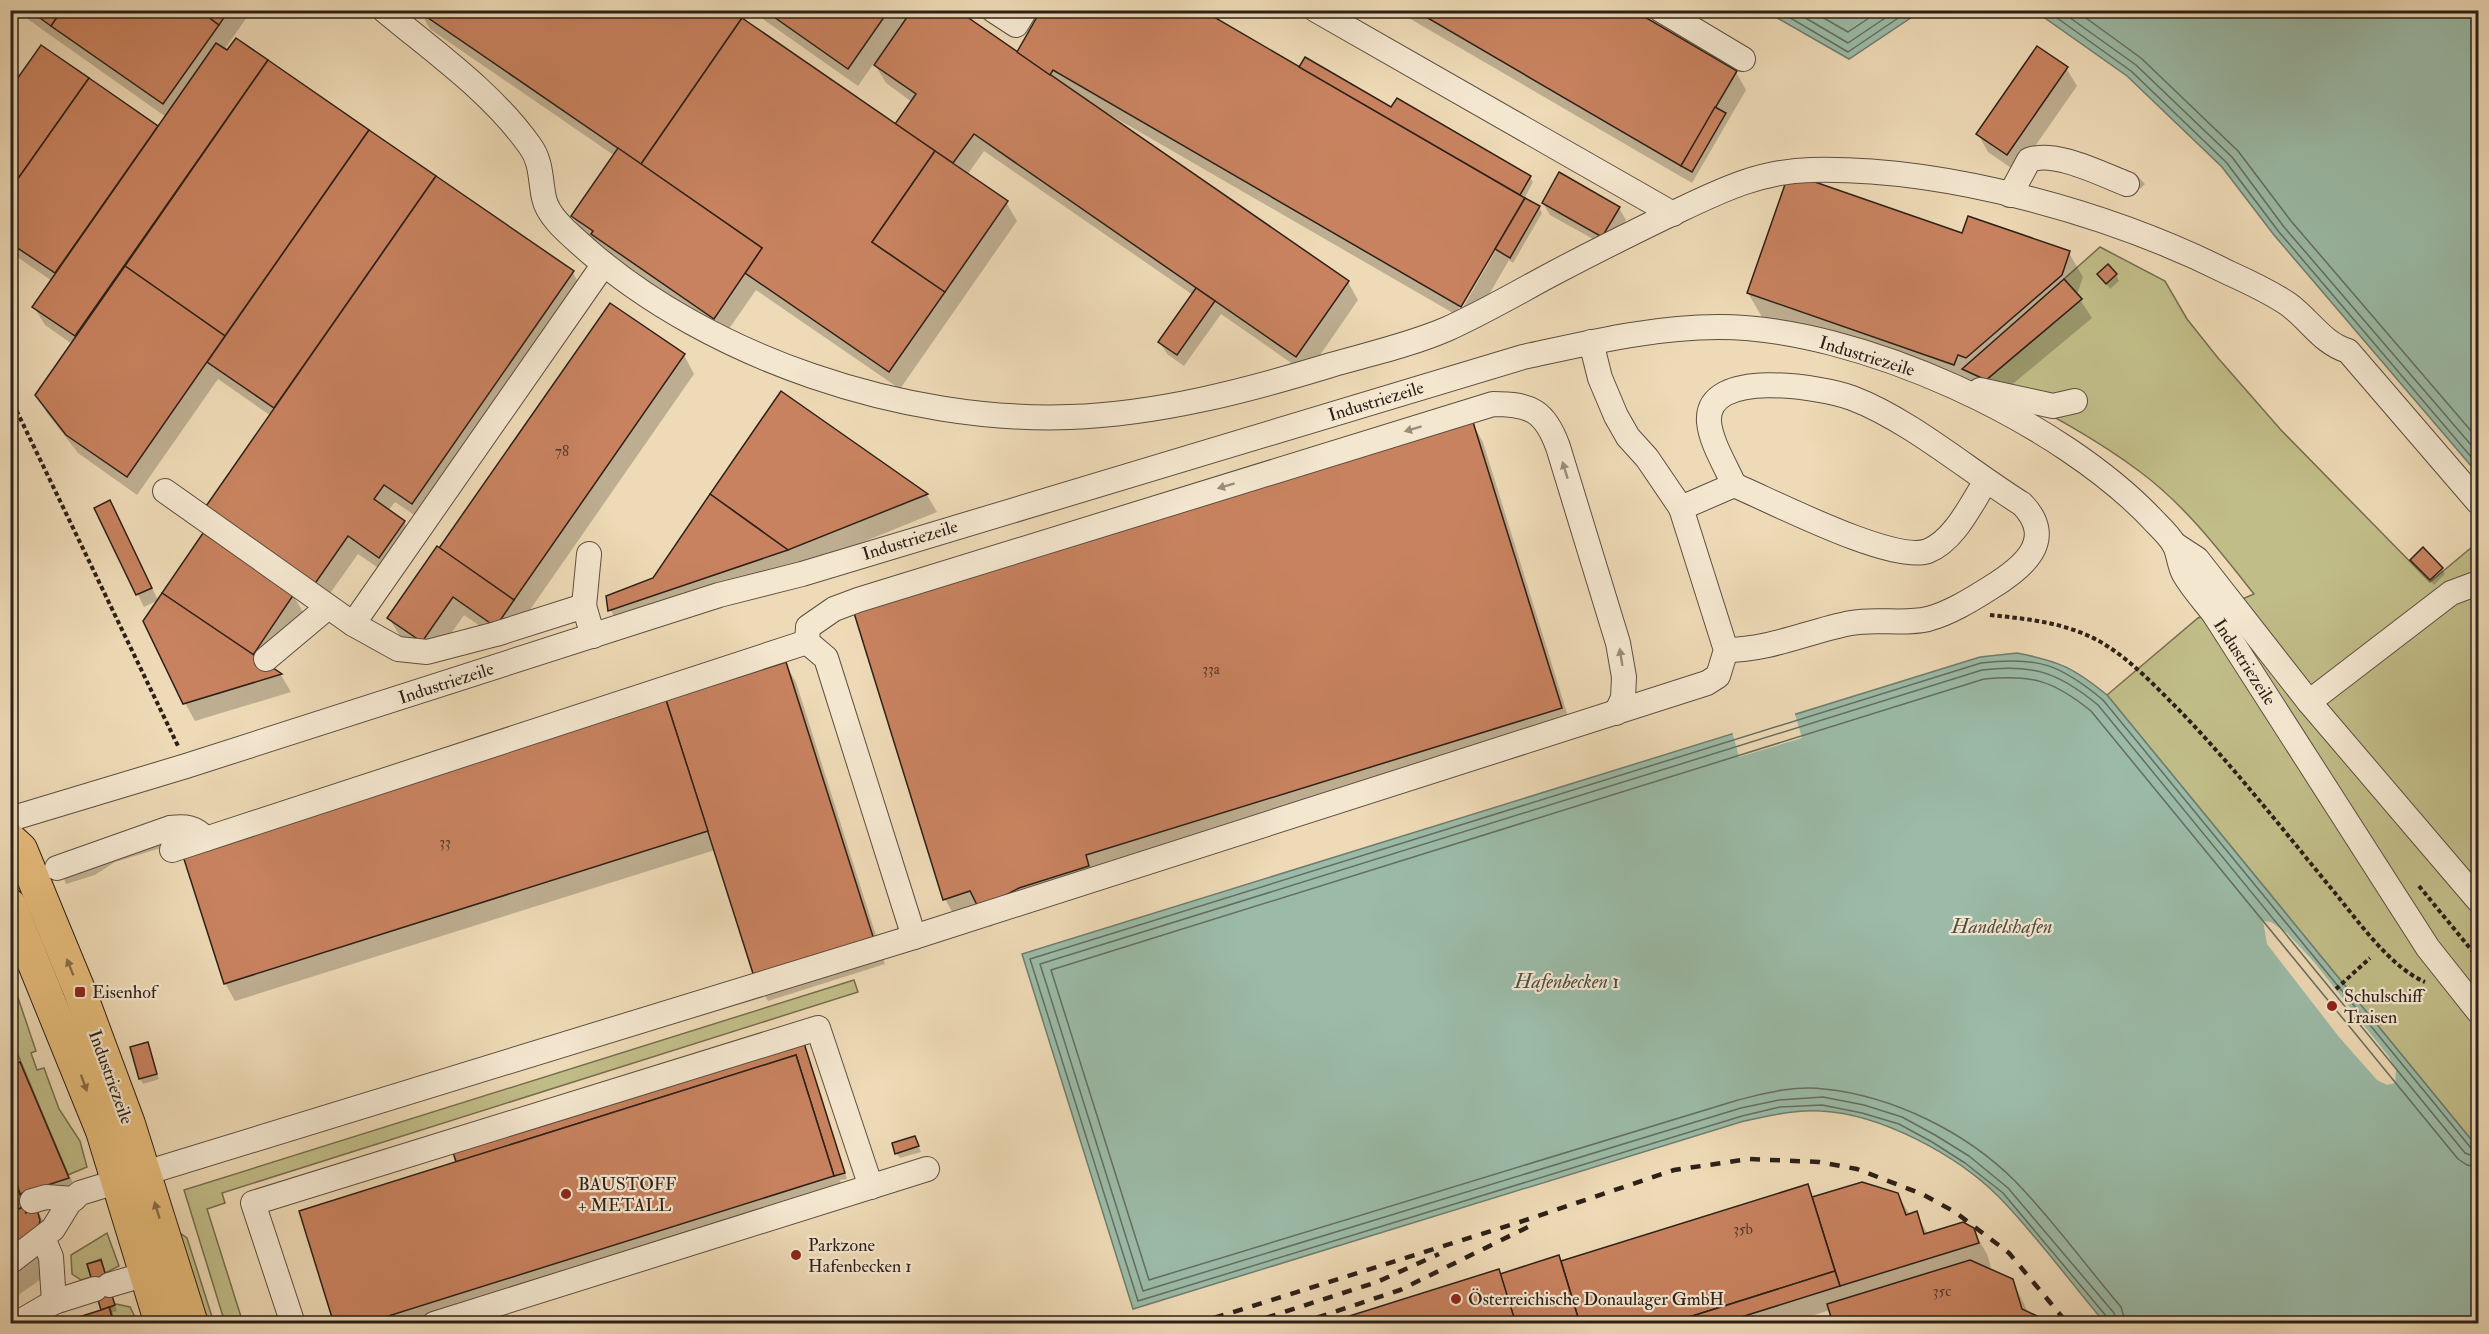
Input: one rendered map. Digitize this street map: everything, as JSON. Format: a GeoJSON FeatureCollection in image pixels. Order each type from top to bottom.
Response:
{"type":"FeatureCollection","features":[{"type":"Feature","properties":{"kind":"main road","name":"Industriezeile"},"geometry":{"type":"LineString","coordinates":[[10,839],[21,849],[80,992],[160,1270],[192,1323]]}},
{"type":"Feature","properties":{"kind":"main road","name":"Industriezeile"},"geometry":{"type":"LineString","coordinates":[[10,905],[79,1068],[132,1177]]}},
{"type":"Feature","properties":{"kind":"main road","name":"Industriezeile"},"geometry":{"type":"LineString","coordinates":[[160,1270],[161,1323]]}},
{"type":"Feature","properties":{"kind":"street"},"geometry":{"type":"LineString","coordinates":[[384,10],[489,98],[514,123],[536,153],[545,204],[565,229],[604,264],[693,324],[745,349],[811,374],[900,399],[949,409],[1031,417],[1072,417],[1161,407],[1222,394],[1312,371],[1436,333],[1740,181],[1761,175],[1811,170],[1900,175],[2010,195],[2121,228],[2173,247],[2286,303],[2332,346],[2348,351],[2478,502]]}},
{"type":"Feature","properties":{"kind":"street"},"geometry":{"type":"LineString","coordinates":[[993,10],[1016,25],[1025,10]]}},
{"type":"Feature","properties":{"kind":"street"},"geometry":{"type":"LineString","coordinates":[[1316,10],[1673,214]]}},
{"type":"Feature","properties":{"kind":"street"},"geometry":{"type":"LineString","coordinates":[[1661,10],[1743,59]]}},
{"type":"Feature","properties":{"kind":"street"},"geometry":{"type":"LineString","coordinates":[[2010,195],[2029,160],[2038,156],[2052,157],[2127,184]]}},
{"type":"Feature","properties":{"kind":"street"},"geometry":{"type":"LineString","coordinates":[[354,624],[604,264]]}},
{"type":"Feature","properties":{"kind":"street","name":"Industriezeile"},"geometry":{"type":"LineString","coordinates":[[10,819],[186,766],[719,596],[802,574],[1500,364],[1591,342],[1683,328],[1750,328],[1806,337],[1894,363],[1946,382],[2036,430],[2134,502],[2174,544],[2184,574],[2214,614],[2428,948],[2478,1011]]}},
{"type":"Feature","properties":{"kind":"street"},"geometry":{"type":"LineString","coordinates":[[10,1262],[43,1238],[80,1193],[914,936],[1707,683],[1718,676],[1726,650],[1681,508],[1647,458],[1628,437],[1616,416],[1600,378],[1591,342]]}},
{"type":"Feature","properties":{"kind":"street"},"geometry":{"type":"LineString","coordinates":[[1946,382],[2053,406],[2075,401]]}},
{"type":"Feature","properties":{"kind":"street"},"geometry":{"type":"LineString","coordinates":[[1726,650],[1758,648],[1851,623],[1929,618],[1968,602],[2018,571],[2036,541],[2036,527],[2031,513],[2022,504],[1901,424],[1852,398],[1785,386],[1748,386],[1719,396],[1712,405],[1709,421],[1734,485],[1872,544],[1911,554],[1928,551],[1943,542],[1960,522],[1986,481]]}},
{"type":"Feature","properties":{"kind":"street"},"geometry":{"type":"LineString","coordinates":[[807,642],[808,627],[834,609],[858,600],[1493,404],[1518,404],[1537,412],[1550,426],[1558,447],[1618,643],[1624,678],[1623,698],[1616,713]]}},
{"type":"Feature","properties":{"kind":"street"},"geometry":{"type":"LineString","coordinates":[[1681,508],[1734,485]]}},
{"type":"Feature","properties":{"kind":"street"},"geometry":{"type":"LineString","coordinates":[[165,491],[328,607],[398,649],[427,652],[496,634],[584,606]]}},
{"type":"Feature","properties":{"kind":"street"},"geometry":{"type":"LineString","coordinates":[[2174,544],[2197,559],[2308,702],[2478,900]]}},
{"type":"Feature","properties":{"kind":"street"},"geometry":{"type":"LineString","coordinates":[[589,554],[584,606],[593,636]]}},
{"type":"Feature","properties":{"kind":"street"},"geometry":{"type":"LineString","coordinates":[[2308,702],[2451,593],[2478,583]]}},
{"type":"Feature","properties":{"kind":"street"},"geometry":{"type":"LineString","coordinates":[[266,659],[328,607]]}},
{"type":"Feature","properties":{"kind":"street"},"geometry":{"type":"LineString","coordinates":[[172,850],[807,642]]}},
{"type":"Feature","properties":{"kind":"street"},"geometry":{"type":"LineString","coordinates":[[807,642],[826,658],[914,936]]}},
{"type":"Feature","properties":{"kind":"street"},"geometry":{"type":"LineString","coordinates":[[57,868],[170,828],[184,826],[197,829],[206,839]]}},
{"type":"Feature","properties":{"kind":"street"},"geometry":{"type":"LineString","coordinates":[[293,1323],[253,1203],[818,1028],[871,1187]]}},
{"type":"Feature","properties":{"kind":"street"},"geometry":{"type":"LineString","coordinates":[[434,1323],[927,1169]]}},
{"type":"Feature","properties":{"kind":"street"},"geometry":{"type":"LineString","coordinates":[[32,1201],[46,1197],[74,1199]]}},
{"type":"Feature","properties":{"kind":"street"},"geometry":{"type":"LineString","coordinates":[[43,1238],[51,1257],[54,1302]]}},
{"type":"Feature","properties":{"kind":"street"},"geometry":{"type":"LineString","coordinates":[[16,1323],[54,1302],[160,1270]]}},
{"type":"Feature","properties":{"kind":"path"},"geometry":{"type":"LineString","coordinates":[[10,398],[186,766]]}},
{"type":"Feature","properties":{"kind":"path"},"geometry":{"type":"LineString","coordinates":[[1987,615],[2038,620],[2072,630],[2103,643],[2131,664],[2215,748],[2376,943],[2422,981],[2439,984],[2449,975]]}},
{"type":"Feature","properties":{"kind":"path"},"geometry":{"type":"LineString","coordinates":[[2336,989],[2370,958]]}},
{"type":"Feature","properties":{"kind":"shaded area"},"geometry":{"type":"Polygon","coordinates":[[[2100,247],[2165,281],[2187,319],[2281,430],[2430,582],[2478,542],[2478,1148],[2107,695],[2198,618],[2254,594],[2186,513],[2139,471],[2084,434],[1986,380],[2082,299],[2064,279],[2100,247]]]}},
{"type":"Feature","properties":{"kind":"shaded area"},"geometry":{"type":"Polygon","coordinates":[[[10,974],[36,1051],[31,1053],[37,1070],[44,1068],[59,1109],[80,1141],[87,1167],[68,1175],[11,1038],[10,974]]]}},
{"type":"Feature","properties":{"kind":"shaded area"},"geometry":{"type":"Polygon","coordinates":[[[854,980],[858,992],[222,1193],[225,1203],[207,1209],[243,1323],[225,1323],[184,1190],[854,980]]]}},
{"type":"Feature","properties":{"kind":"shaded area"},"geometry":{"type":"Polygon","coordinates":[[[107,1233],[119,1266],[105,1273],[101,1259],[87,1264],[91,1277],[81,1280],[72,1274],[71,1255],[107,1233]]]}},
{"type":"Feature","properties":{"kind":"shaded area"},"geometry":{"type":"Polygon","coordinates":[[[180,1233],[187,1238],[214,1323],[204,1323],[180,1233]]]}},
{"type":"Feature","properties":{"kind":"shaded area"},"geometry":{"type":"Polygon","coordinates":[[[116,1304],[130,1307],[138,1323],[115,1323],[110,1308],[116,1304]]]}},
{"type":"Feature","properties":{"kind":"water"},"geometry":{"type":"Polygon","coordinates":[[[1765,11],[1921,11],[1849,59],[1765,11]]]}},
{"type":"Feature","properties":{"kind":"water"},"geometry":{"type":"Polygon","coordinates":[[[2035,11],[2478,11],[2478,474],[2274,235],[2222,167],[2127,76],[2035,11]]]}},
{"type":"Feature","properties":{"kind":"water"},"geometry":{"type":"Polygon","coordinates":[[[2017,653],[2065,667],[2085,678],[2107,695],[2478,1148],[2478,1323],[2105,1323],[2013,1212],[1982,1181],[1962,1166],[1917,1139],[1893,1128],[1844,1114],[1821,1111],[1782,1113],[1744,1121],[1133,1309],[1022,954],[1980,657],[2017,653]]]}},
{"type":"Feature","properties":{"kind":"pier"},"geometry":{"type":"Polygon","coordinates":[[[1794,711],[1802,738],[1739,757],[1732,731],[1794,711]]]}},
{"type":"Feature","properties":{"kind":"pier","name":"Schulschiff Traisen"},"geometry":{"type":"Polygon","coordinates":[[[2263,921],[2271,922],[2287,933],[2314,962],[2389,1057],[2396,1070],[2395,1083],[2387,1085],[2377,1080],[2339,1037],[2267,944],[2263,921]]]}},
{"type":"Feature","properties":{"kind":"building"},"geometry":{"type":"Polygon","coordinates":[[[29,10],[62,10],[51,26],[29,10]]]}},
{"type":"Feature","properties":{"kind":"building"},"geometry":{"type":"Polygon","coordinates":[[[62,10],[199,10],[219,25],[163,104],[51,26],[62,10]]]}},
{"type":"Feature","properties":{"kind":"building"},"geometry":{"type":"Polygon","coordinates":[[[199,10],[229,10],[219,25],[199,10]]]}},
{"type":"Feature","properties":{"kind":"building"},"geometry":{"type":"Polygon","coordinates":[[[742,10],[745,13],[742,18],[641,164],[418,11],[742,10]]]}},
{"type":"Feature","properties":{"kind":"building"},"geometry":{"type":"Polygon","coordinates":[[[764,10],[889,10],[848,69],[764,10]]]}},
{"type":"Feature","properties":{"kind":"building"},"geometry":{"type":"Polygon","coordinates":[[[912,10],[957,10],[1349,281],[1296,357],[974,134],[953,163],[895,124],[916,94],[874,65],[912,10]]]}},
{"type":"Feature","properties":{"kind":"building"},"geometry":{"type":"Polygon","coordinates":[[[1041,10],[1202,10],[1525,198],[1461,307],[1053,70],[1050,75],[1017,52],[1041,10]]]}},
{"type":"Feature","properties":{"kind":"building"},"geometry":{"type":"Polygon","coordinates":[[[1414,10],[1633,10],[1737,71],[1681,166],[1414,10]]]}},
{"type":"Feature","properties":{"kind":"building"},"geometry":{"type":"Polygon","coordinates":[[[742,18],[935,151],[872,242],[945,292],[889,372],[745,273],[762,248],[641,164],[742,18]]]}},
{"type":"Feature","properties":{"kind":"building"},"geometry":{"type":"Polygon","coordinates":[[[236,38],[268,60],[75,336],[32,307],[216,43],[227,50],[236,38]]]}},
{"type":"Feature","properties":{"kind":"building"},"geometry":{"type":"Polygon","coordinates":[[[41,45],[89,78],[10,190],[10,89],[41,45]]]}},
{"type":"Feature","properties":{"kind":"building"},"geometry":{"type":"Polygon","coordinates":[[[2037,46],[2068,67],[2007,155],[1976,134],[2037,46]]]}},
{"type":"Feature","properties":{"kind":"building"},"geometry":{"type":"Polygon","coordinates":[[[1305,57],[1391,107],[1397,98],[1531,176],[1520,195],[1299,67],[1305,57]]]}},
{"type":"Feature","properties":{"kind":"building"},"geometry":{"type":"Polygon","coordinates":[[[268,60],[369,130],[225,336],[125,266],[268,60]]]}},
{"type":"Feature","properties":{"kind":"building"},"geometry":{"type":"Polygon","coordinates":[[[89,78],[158,126],[55,273],[10,243],[10,190],[89,78]]]}},
{"type":"Feature","properties":{"kind":"building"},"geometry":{"type":"Polygon","coordinates":[[[1715,107],[1726,113],[1692,172],[1681,166],[1715,107]]]}},
{"type":"Feature","properties":{"kind":"building"},"geometry":{"type":"Polygon","coordinates":[[[369,130],[436,176],[274,408],[207,362],[369,130]]]}},
{"type":"Feature","properties":{"kind":"building"},"geometry":{"type":"Polygon","coordinates":[[[618,148],[762,248],[714,319],[591,234],[593,231],[571,216],[618,148]]]}},
{"type":"Feature","properties":{"kind":"building"},"geometry":{"type":"Polygon","coordinates":[[[935,151],[1008,201],[945,292],[872,242],[935,151]]]}},
{"type":"Feature","properties":{"kind":"building"},"geometry":{"type":"Polygon","coordinates":[[[1559,172],[1620,207],[1602,237],[1542,203],[1559,172]]]}},
{"type":"Feature","properties":{"kind":"building"},"geometry":{"type":"Polygon","coordinates":[[[1789,173],[1962,233],[1968,216],[2070,251],[2062,275],[1966,358],[1958,355],[1954,365],[1747,293],[1789,173]]]}},
{"type":"Feature","properties":{"kind":"building"},"geometry":{"type":"Polygon","coordinates":[[[436,176],[574,271],[412,504],[384,485],[374,499],[405,521],[379,558],[348,536],[314,585],[204,509],[436,176]]]}},
{"type":"Feature","properties":{"kind":"building"},"geometry":{"type":"Polygon","coordinates":[[[1525,198],[1540,206],[1510,258],[1495,249],[1525,198]]]}},
{"type":"Feature","properties":{"kind":"building"},"geometry":{"type":"Polygon","coordinates":[[[2108,264],[2117,274],[2106,284],[2097,274],[2108,264]]]}},
{"type":"Feature","properties":{"kind":"building"},"geometry":{"type":"Polygon","coordinates":[[[125,266],[225,336],[127,477],[66,435],[35,395],[125,266]]]}},
{"type":"Feature","properties":{"kind":"building"},"geometry":{"type":"Polygon","coordinates":[[[2064,279],[2082,299],[1986,380],[1962,369],[2064,279]]]}},
{"type":"Feature","properties":{"kind":"building"},"geometry":{"type":"Polygon","coordinates":[[[1196,288],[1215,301],[1177,355],[1158,342],[1196,288]]]}},
{"type":"Feature","properties":{"kind":"building"},"geometry":{"type":"Polygon","coordinates":[[[610,303],[685,354],[514,600],[439,548],[610,303]]]}},
{"type":"Feature","properties":{"kind":"building"},"geometry":{"type":"Polygon","coordinates":[[[781,391],[928,494],[788,550],[710,494],[781,391]]]}},
{"type":"Feature","properties":{"kind":"building"},"geometry":{"type":"Polygon","coordinates":[[[1473,422],[1562,708],[1086,855],[1089,866],[1019,888],[979,909],[970,891],[943,900],[854,613],[1473,422]]]}},
{"type":"Feature","properties":{"kind":"building"},"geometry":{"type":"Polygon","coordinates":[[[710,494],[788,550],[608,611],[606,596],[653,578],[710,494]]]}},
{"type":"Feature","properties":{"kind":"building"},"geometry":{"type":"Polygon","coordinates":[[[110,500],[152,588],[136,595],[94,508],[110,500]]]}},
{"type":"Feature","properties":{"kind":"building"},"geometry":{"type":"Polygon","coordinates":[[[203,533],[294,594],[253,655],[162,593],[203,533]]]}},
{"type":"Feature","properties":{"kind":"building"},"geometry":{"type":"Polygon","coordinates":[[[437,546],[514,600],[499,622],[490,623],[453,597],[422,642],[387,618],[437,546]]]}},
{"type":"Feature","properties":{"kind":"building"},"geometry":{"type":"Polygon","coordinates":[[[2423,547],[2443,568],[2430,580],[2410,560],[2423,547]]]}},
{"type":"Feature","properties":{"kind":"building"},"geometry":{"type":"Polygon","coordinates":[[[162,593],[282,674],[183,704],[143,621],[162,593]]]}},
{"type":"Feature","properties":{"kind":"building"},"geometry":{"type":"Polygon","coordinates":[[[786,662],[876,946],[756,983],[666,700],[786,662]]]}},
{"type":"Feature","properties":{"kind":"building"},"geometry":{"type":"Polygon","coordinates":[[[666,700],[708,831],[224,984],[182,853],[666,700]]]}},
{"type":"Feature","properties":{"kind":"building"},"geometry":{"type":"Polygon","coordinates":[[[803,1040],[845,1173],[834,1176],[796,1055],[456,1162],[452,1149],[803,1040]]]}},
{"type":"Feature","properties":{"kind":"building"},"geometry":{"type":"Polygon","coordinates":[[[148,1042],[157,1074],[139,1079],[130,1047],[148,1042]]]}},
{"type":"Feature","properties":{"kind":"building","name":"BAUSTOFF + METALL"},"geometry":{"type":"Polygon","coordinates":[[[796,1055],[834,1176],[363,1324],[334,1324],[299,1211],[796,1055]]]}},
{"type":"Feature","properties":{"kind":"building"},"geometry":{"type":"Polygon","coordinates":[[[20,1062],[69,1178],[20,1194],[10,1164],[10,1065],[20,1062]]]}},
{"type":"Feature","properties":{"kind":"building"},"geometry":{"type":"Polygon","coordinates":[[[915,1136],[919,1146],[895,1154],[892,1143],[915,1136]]]}},
{"type":"Feature","properties":{"kind":"building"},"geometry":{"type":"Polygon","coordinates":[[[10,1164],[24,1207],[10,1212],[10,1164]]]}},
{"type":"Feature","properties":{"kind":"building"},"geometry":{"type":"Polygon","coordinates":[[[1862,1182],[1898,1193],[1906,1215],[1917,1211],[1924,1234],[1963,1222],[1974,1228],[1979,1243],[1840,1286],[1812,1197],[1862,1182]]]}},
{"type":"Feature","properties":{"kind":"building"},"geometry":{"type":"Polygon","coordinates":[[[1808,1184],[1835,1271],[1667,1324],[1580,1324],[1561,1261],[1808,1184]]]}},
{"type":"Feature","properties":{"kind":"building"},"geometry":{"type":"Polygon","coordinates":[[[36,1206],[40,1220],[39,1226],[10,1252],[10,1212],[24,1207],[26,1213],[36,1206]]]}},
{"type":"Feature","properties":{"kind":"building"},"geometry":{"type":"Polygon","coordinates":[[[1559,1255],[1580,1324],[1516,1324],[1500,1274],[1559,1255]]]}},
{"type":"Feature","properties":{"kind":"building"},"geometry":{"type":"Polygon","coordinates":[[[101,1260],[115,1305],[101,1310],[87,1264],[101,1260]]]}},
{"type":"Feature","properties":{"kind":"building"},"geometry":{"type":"Polygon","coordinates":[[[1970,1260],[2013,1279],[2022,1309],[2054,1324],[1833,1324],[1827,1304],[1970,1260]]]}},
{"type":"Feature","properties":{"kind":"building","name":"Österreichische Donaulager GmbH"},"geometry":{"type":"Polygon","coordinates":[[[1499,1269],[1516,1324],[1324,1324],[1499,1269]]]}},
{"type":"Feature","properties":{"kind":"building"},"geometry":{"type":"Polygon","coordinates":[[[1835,1271],[1840,1286],[1719,1324],[1667,1324],[1835,1271]]]}},
{"type":"Feature","properties":{"kind":"building"},"geometry":{"type":"Polygon","coordinates":[[[109,1307],[114,1324],[57,1324],[101,1310],[109,1307]]]}},
{"type":"Feature","properties":{"kind":"tunnel"},"geometry":{"type":"LineString","coordinates":[[10,885],[48,871]]}},
{"type":"Feature","properties":{"kind":"railway"},"geometry":{"type":"LineString","coordinates":[[1195,1324],[1520,1222],[1674,1170],[1749,1159],[1819,1162],[1857,1169],[1922,1194],[1955,1212],[2009,1253],[2068,1324]]}},
{"type":"Feature","properties":{"kind":"railway"},"geometry":{"type":"LineString","coordinates":[[1298,1324],[1400,1290],[1532,1225]]}},
{"type":"Feature","properties":{"kind":"railway"},"geometry":{"type":"LineString","coordinates":[[1247,1324],[1377,1282],[1439,1254]]}},
{"type":"Feature","properties":{"kind":"place","name":"Eisenhof"},"geometry":{"type":"Point","coordinates":[80,992]}},
{"type":"Feature","properties":{"kind":"place","name":"Schulschiff Traisen"},"geometry":{"type":"Point","coordinates":[2332,1006]}},
{"type":"Feature","properties":{"kind":"place","name":"BAUSTOFF + METALL"},"geometry":{"type":"Point","coordinates":[566,1194]}},
{"type":"Feature","properties":{"kind":"place","name":"Parkzone Hafenbecken 1"},"geometry":{"type":"Point","coordinates":[796,1255]}},
{"type":"Feature","properties":{"kind":"place","name":"Österreichische Donaulager GmbH"},"geometry":{"type":"Point","coordinates":[1456,1299]}},
{"type":"Feature","properties":{"kind":"water label","name":"Handelshafen"},"geometry":{"type":"Point","coordinates":[2002,926]}},
{"type":"Feature","properties":{"kind":"water label","name":"Hafenbecken 1"},"geometry":{"type":"Point","coordinates":[1567,981]}}]}
